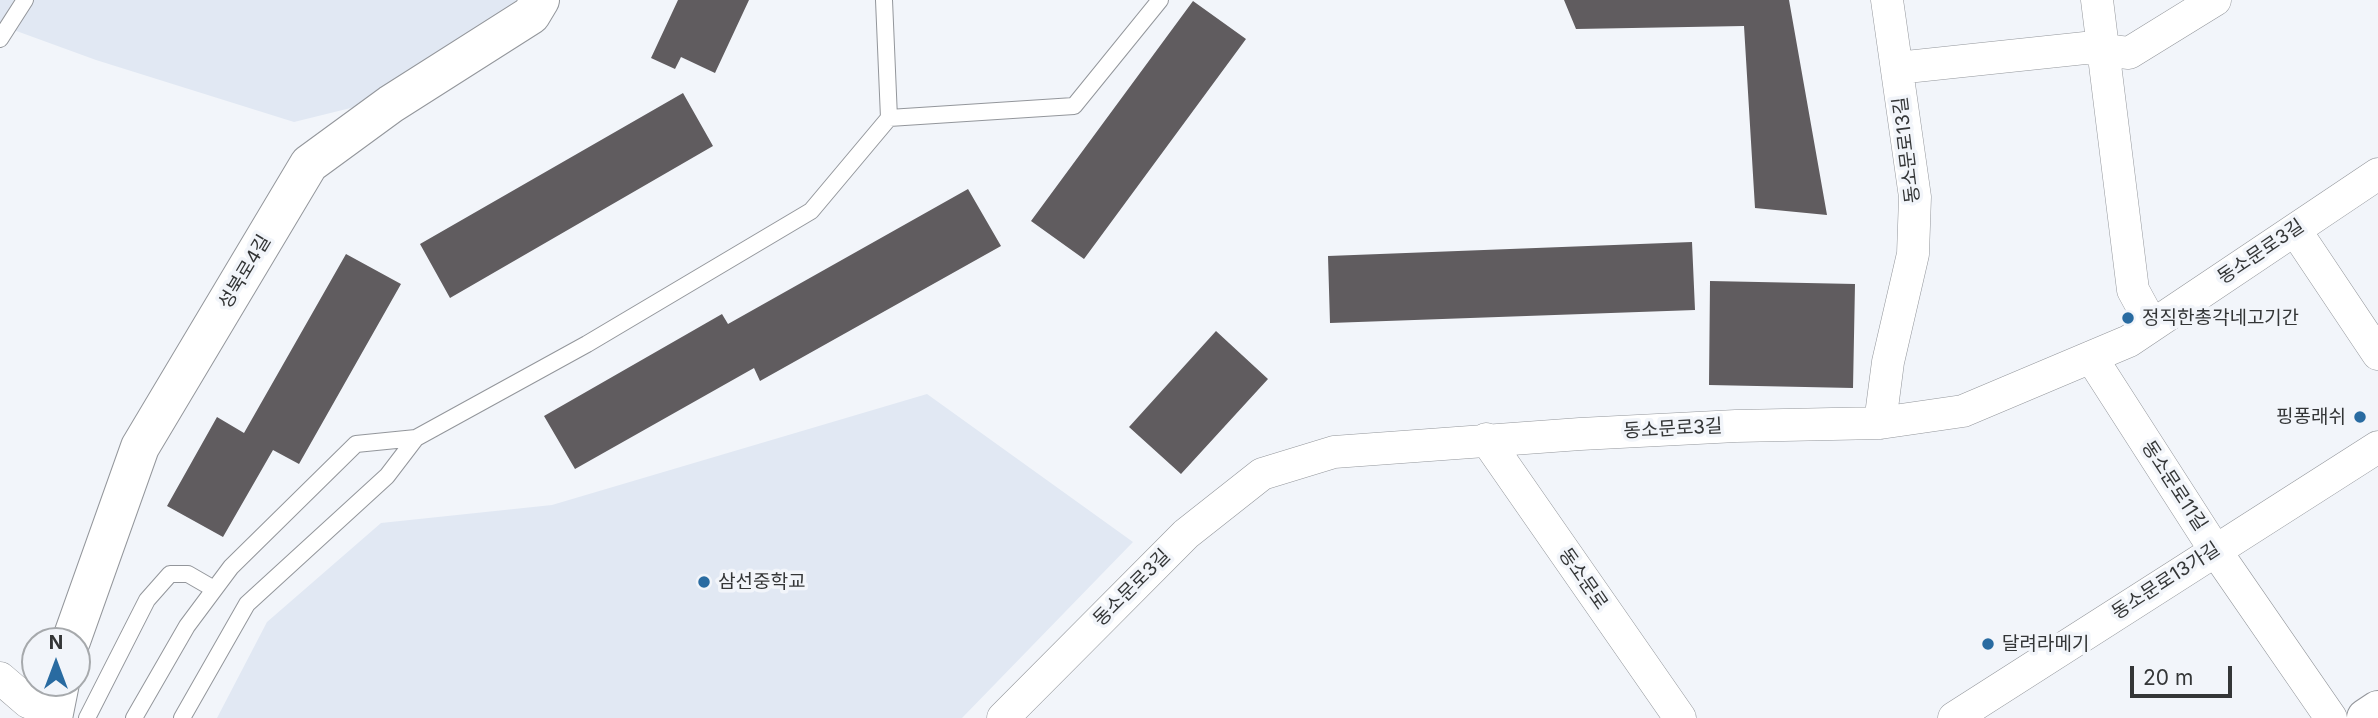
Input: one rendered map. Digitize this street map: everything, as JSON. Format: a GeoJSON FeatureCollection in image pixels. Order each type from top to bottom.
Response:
{"type":"FeatureCollection","features":[{"type":"Feature","properties":{"kind":"street","name":"성북로4길"},"geometry":{"type":"LineString","coordinates":[[76,627],[140,447],[309,164],[391,104],[531,15],[540,0]]}},
{"type":"Feature","properties":{"kind":"street","name":"동소문로13길"},"geometry":{"type":"LineString","coordinates":[[1880,423],[1888,362],[1913,254],[1915,197],[1887,0]]}},
{"type":"Feature","properties":{"kind":"street"},"geometry":{"type":"LineString","coordinates":[[2097,0],[2133,290],[2152,325]]}},
{"type":"Feature","properties":{"kind":"street"},"geometry":{"type":"LineString","coordinates":[[1897,68],[2085,48],[2129,53],[2215,0]]}},
{"type":"Feature","properties":{"kind":"street","name":"동소문로3길"},"geometry":{"type":"LineString","coordinates":[[1003,718],[1186,534],[1262,474],[1334,452],[1486,439],[1723,426],[1880,423],[1963,411],[2129,341],[2378,174]]}},
{"type":"Feature","properties":{"kind":"street"},"geometry":{"type":"LineString","coordinates":[[2295,230],[2378,354]]}},
{"type":"Feature","properties":{"kind":"street","name":"동소문로11길"},"geometry":{"type":"LineString","coordinates":[[2091,357],[2215,550],[2331,718]]}},
{"type":"Feature","properties":{"kind":"street","name":"동소문로"},"geometry":{"type":"LineString","coordinates":[[1486,439],[1680,718]]}},
{"type":"Feature","properties":{"kind":"street","name":"동소문로13가길"},"geometry":{"type":"LineString","coordinates":[[1954,718],[2378,447]]}},
{"type":"Feature","properties":{"kind":"street"},"geometry":{"type":"LineString","coordinates":[[0,678],[28,702],[63,708]]}},
{"type":"Feature","properties":{"kind":"street"},"geometry":{"type":"LineString","coordinates":[[2366,718],[2378,710]]}},
{"type":"Feature","properties":{"kind":"lane"},"geometry":{"type":"LineString","coordinates":[[0,39],[26,0]]}},
{"type":"Feature","properties":{"kind":"lane"},"geometry":{"type":"LineString","coordinates":[[889,118],[1074,106],[1160,0]]}},
{"type":"Feature","properties":{"kind":"lane"},"geometry":{"type":"LineString","coordinates":[[134,718],[187,626],[231,567],[356,444],[416,438],[587,344],[811,211],[889,118],[884,2]]}},
{"type":"Feature","properties":{"kind":"lane"},"geometry":{"type":"LineString","coordinates":[[182,718],[247,604],[387,476],[416,438]]}},
{"type":"Feature","properties":{"kind":"lane"},"geometry":{"type":"LineString","coordinates":[[63,708],[170,574],[188,574],[215,589]]}},
{"type":"Feature","properties":{"kind":"shaded area"},"geometry":{"type":"Polygon","coordinates":[[[0,0],[528,0],[383,100],[294,122],[96,60],[0,25],[0,0]]]}},
{"type":"Feature","properties":{"kind":"shaded area","name":"삼선중학교"},"geometry":{"type":"Polygon","coordinates":[[[927,394],[1133,542],[962,718],[217,718],[267,622],[381,523],[552,505],[927,394]]]}},
{"type":"Feature","properties":{"kind":"building"},"geometry":{"type":"Polygon","coordinates":[[[678,0],[749,0],[715,73],[681,57],[675,69],[651,58],[678,0]]]}},
{"type":"Feature","properties":{"kind":"building"},"geometry":{"type":"Polygon","coordinates":[[[1564,0],[1789,0],[1827,215],[1755,208],[1744,26],[1576,29],[1564,0]]]}},
{"type":"Feature","properties":{"kind":"building"},"geometry":{"type":"Polygon","coordinates":[[[1193,1],[1246,39],[1084,259],[1031,221],[1193,1]]]}},
{"type":"Feature","properties":{"kind":"building"},"geometry":{"type":"Polygon","coordinates":[[[683,93],[713,146],[450,298],[420,244],[683,93]]]}},
{"type":"Feature","properties":{"kind":"building"},"geometry":{"type":"Polygon","coordinates":[[[968,189],[1001,246],[760,381],[754,368],[575,469],[544,416],[722,314],[728,324],[968,189]]]}},
{"type":"Feature","properties":{"kind":"building"},"geometry":{"type":"Polygon","coordinates":[[[1692,242],[1695,310],[1330,323],[1328,256],[1692,242]]]}},
{"type":"Feature","properties":{"kind":"building"},"geometry":{"type":"Polygon","coordinates":[[[346,254],[401,284],[299,464],[273,450],[223,537],[167,506],[217,417],[244,433],[346,254]]]}},
{"type":"Feature","properties":{"kind":"building"},"geometry":{"type":"Polygon","coordinates":[[[1710,281],[1855,284],[1853,388],[1709,385],[1710,281]]]}},
{"type":"Feature","properties":{"kind":"building"},"geometry":{"type":"Polygon","coordinates":[[[1216,331],[1268,379],[1181,474],[1129,427],[1216,331]]]}},
{"type":"Feature","properties":{"kind":"place","name":"정직한총각네고기간"},"geometry":{"type":"Point","coordinates":[2128,318]}},
{"type":"Feature","properties":{"kind":"place","name":"핑퐁래쉬"},"geometry":{"type":"Point","coordinates":[2360,417]}},
{"type":"Feature","properties":{"kind":"place","name":"삼선중학교"},"geometry":{"type":"Point","coordinates":[704,582]}},
{"type":"Feature","properties":{"kind":"place","name":"달려라메기"},"geometry":{"type":"Point","coordinates":[1988,644]}}]}
